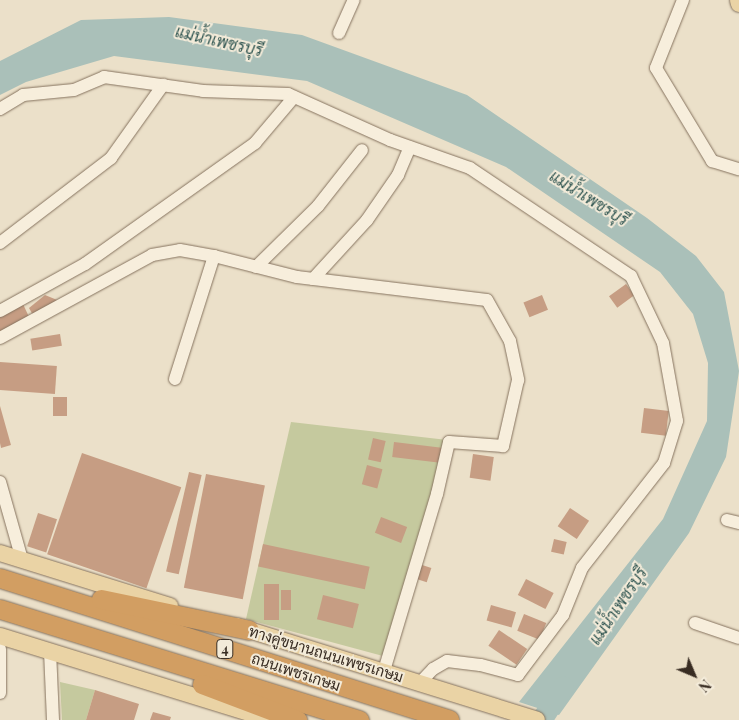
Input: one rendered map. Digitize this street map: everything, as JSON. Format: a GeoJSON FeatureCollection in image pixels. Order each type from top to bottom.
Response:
{"type":"FeatureCollection","features":[{"type":"Feature","properties":{"kind":"highway"},"geometry":{"type":"LineString","coordinates":[[0,577],[248,630]]}},
{"type":"Feature","properties":{"kind":"highway","name":"ถนนเพชรเกษม"},"geometry":{"type":"LineString","coordinates":[[0,577],[449,720]]}},
{"type":"Feature","properties":{"kind":"highway","name":"ถนนเพชรเกษม"},"geometry":{"type":"LineString","coordinates":[[0,609],[359,720]]}},
{"type":"Feature","properties":{"kind":"highway"},"geometry":{"type":"LineString","coordinates":[[48,624],[297,720]]}},
{"type":"Feature","properties":{"kind":"main road"},"geometry":{"type":"LineString","coordinates":[[738,0],[739,4]]}},
{"type":"Feature","properties":{"kind":"main road","name":"ทางคู่ขนานถนนเพชรเกษม"},"geometry":{"type":"LineString","coordinates":[[0,553],[421,682],[537,720]]}},
{"type":"Feature","properties":{"kind":"main road"},"geometry":{"type":"LineString","coordinates":[[0,636],[270,720]]}},
{"type":"Feature","properties":{"kind":"street"},"geometry":{"type":"LineString","coordinates":[[339,33],[354,0]]}},
{"type":"Feature","properties":{"kind":"street"},"geometry":{"type":"LineString","coordinates":[[683,0],[656,68],[712,161],[739,169]]}},
{"type":"Feature","properties":{"kind":"street"},"geometry":{"type":"LineString","coordinates":[[0,109],[23,95],[74,90],[104,77],[163,85],[294,97],[410,147],[470,168],[631,276],[663,343],[676,421],[664,463],[582,568],[563,615],[518,675],[480,664],[447,661],[433,669],[421,682]]}},
{"type":"Feature","properties":{"kind":"street"},"geometry":{"type":"LineString","coordinates":[[0,243],[111,158],[163,85]]}},
{"type":"Feature","properties":{"kind":"street"},"geometry":{"type":"LineString","coordinates":[[0,311],[85,264],[255,143],[294,97]]}},
{"type":"Feature","properties":{"kind":"street"},"geometry":{"type":"LineString","coordinates":[[313,280],[367,220],[398,175],[410,147]]}},
{"type":"Feature","properties":{"kind":"street"},"geometry":{"type":"LineString","coordinates":[[256,266],[318,206],[362,150]]}},
{"type":"Feature","properties":{"kind":"street"},"geometry":{"type":"LineString","coordinates":[[0,338],[152,255],[180,250],[214,256],[313,280],[487,300],[510,341],[518,380],[503,446],[449,442],[437,494],[384,671]]}},
{"type":"Feature","properties":{"kind":"street"},"geometry":{"type":"LineString","coordinates":[[175,379],[214,256]]}},
{"type":"Feature","properties":{"kind":"street"},"geometry":{"type":"LineString","coordinates":[[0,482],[22,560]]}},
{"type":"Feature","properties":{"kind":"street"},"geometry":{"type":"LineString","coordinates":[[695,623],[739,638]]}},
{"type":"Feature","properties":{"kind":"street"},"geometry":{"type":"LineString","coordinates":[[0,649],[0,693]]}},
{"type":"Feature","properties":{"kind":"street"},"geometry":{"type":"LineString","coordinates":[[50,651],[53,720]]}},
{"type":"Feature","properties":{"kind":"green space"},"geometry":{"type":"Polygon","coordinates":[[[291,422],[456,441],[383,656],[246,619],[291,422]]]}},
{"type":"Feature","properties":{"kind":"green space"},"geometry":{"type":"Polygon","coordinates":[[[60,682],[95,690],[86,720],[62,720],[60,682]]]}},
{"type":"Feature","properties":{"kind":"water"},"geometry":{"type":"Polygon","coordinates":[[[169,17],[302,35],[467,95],[647,218],[696,256],[724,292],[739,371],[726,457],[689,533],[559,715],[519,702],[663,519],[707,421],[708,363],[693,314],[660,272],[506,167],[307,81],[114,56],[26,82],[0,95],[0,61],[81,20],[169,17]]]}},
{"type":"Feature","properties":{"kind":"building"},"geometry":{"type":"Polygon","coordinates":[[[626,284],[634,295],[617,308],[609,296],[626,284]]]}},
{"type":"Feature","properties":{"kind":"building"},"geometry":{"type":"Polygon","coordinates":[[[45,295],[62,302],[34,317],[29,308],[45,295]]]}},
{"type":"Feature","properties":{"kind":"building"},"geometry":{"type":"Polygon","coordinates":[[[542,295],[548,310],[529,317],[523,302],[542,295]]]}},
{"type":"Feature","properties":{"kind":"building"},"geometry":{"type":"Polygon","coordinates":[[[22,302],[30,319],[0,335],[0,316],[22,302]]]}},
{"type":"Feature","properties":{"kind":"building"},"geometry":{"type":"Polygon","coordinates":[[[60,334],[62,346],[32,351],[30,339],[60,334]]]}},
{"type":"Feature","properties":{"kind":"building"},"geometry":{"type":"Polygon","coordinates":[[[0,362],[57,366],[55,394],[0,390],[0,362]]]}},
{"type":"Feature","properties":{"kind":"building"},"geometry":{"type":"Polygon","coordinates":[[[53,397],[67,397],[67,416],[53,416],[53,397]]]}},
{"type":"Feature","properties":{"kind":"building"},"geometry":{"type":"Polygon","coordinates":[[[0,406],[11,445],[1,448],[0,443],[0,406]]]}},
{"type":"Feature","properties":{"kind":"building"},"geometry":{"type":"Polygon","coordinates":[[[644,408],[669,411],[666,436],[641,433],[644,408]]]}},
{"type":"Feature","properties":{"kind":"building"},"geometry":{"type":"Polygon","coordinates":[[[373,438],[386,441],[381,462],[368,459],[373,438]]]}},
{"type":"Feature","properties":{"kind":"building"},"geometry":{"type":"Polygon","coordinates":[[[394,442],[442,448],[440,463],[392,457],[394,442]]]}},
{"type":"Feature","properties":{"kind":"building"},"geometry":{"type":"Polygon","coordinates":[[[82,453],[181,487],[146,588],[47,554],[82,453]]]}},
{"type":"Feature","properties":{"kind":"building"},"geometry":{"type":"Polygon","coordinates":[[[473,454],[494,457],[490,481],[470,478],[473,454]]]}},
{"type":"Feature","properties":{"kind":"building"},"geometry":{"type":"Polygon","coordinates":[[[367,465],[382,469],[377,488],[362,484],[367,465]]]}},
{"type":"Feature","properties":{"kind":"building"},"geometry":{"type":"Polygon","coordinates":[[[189,472],[202,475],[179,574],[166,571],[189,472]]]}},
{"type":"Feature","properties":{"kind":"building"},"geometry":{"type":"Polygon","coordinates":[[[206,474],[265,485],[243,599],[184,588],[206,474]]]}},
{"type":"Feature","properties":{"kind":"building"},"geometry":{"type":"Polygon","coordinates":[[[570,508],[589,521],[577,539],[558,526],[570,508]]]}},
{"type":"Feature","properties":{"kind":"building"},"geometry":{"type":"Polygon","coordinates":[[[38,513],[57,519],[46,552],[27,546],[38,513]]]}},
{"type":"Feature","properties":{"kind":"building"},"geometry":{"type":"Polygon","coordinates":[[[381,517],[407,527],[401,543],[375,533],[381,517]]]}},
{"type":"Feature","properties":{"kind":"building"},"geometry":{"type":"Polygon","coordinates":[[[554,539],[567,542],[564,555],[551,552],[554,539]]]}},
{"type":"Feature","properties":{"kind":"building"},"geometry":{"type":"Polygon","coordinates":[[[263,544],[370,567],[365,589],[258,566],[263,544]]]}},
{"type":"Feature","properties":{"kind":"building"},"geometry":{"type":"Polygon","coordinates":[[[419,564],[431,568],[427,582],[414,578],[419,564]]]}},
{"type":"Feature","properties":{"kind":"building"},"geometry":{"type":"Polygon","coordinates":[[[526,579],[554,593],[545,609],[518,595],[526,579]]]}},
{"type":"Feature","properties":{"kind":"building"},"geometry":{"type":"Polygon","coordinates":[[[264,584],[279,584],[279,620],[264,620],[264,584]]]}},
{"type":"Feature","properties":{"kind":"building"},"geometry":{"type":"Polygon","coordinates":[[[281,590],[291,590],[291,610],[281,610],[281,590]]]}},
{"type":"Feature","properties":{"kind":"building"},"geometry":{"type":"Polygon","coordinates":[[[323,595],[359,604],[353,628],[317,619],[323,595]]]}},
{"type":"Feature","properties":{"kind":"building"},"geometry":{"type":"Polygon","coordinates":[[[491,605],[516,612],[512,628],[487,620],[491,605]]]}},
{"type":"Feature","properties":{"kind":"building"},"geometry":{"type":"Polygon","coordinates":[[[524,614],[546,623],[540,640],[517,631],[524,614]]]}},
{"type":"Feature","properties":{"kind":"building"},"geometry":{"type":"Polygon","coordinates":[[[499,630],[527,649],[517,665],[488,646],[499,630]]]}},
{"type":"Feature","properties":{"kind":"building"},"geometry":{"type":"Polygon","coordinates":[[[95,690],[139,704],[134,720],[86,720],[95,690]]]}},
{"type":"Feature","properties":{"kind":"building"},"geometry":{"type":"Polygon","coordinates":[[[153,712],[171,717],[170,720],[150,720],[153,712]]]}},
{"type":"Feature","properties":{"kind":"waterway","name":"แม่น้ำเพชรบุรี"},"geometry":{"type":"LineString","coordinates":[[541,720],[563,686]]}}]}
